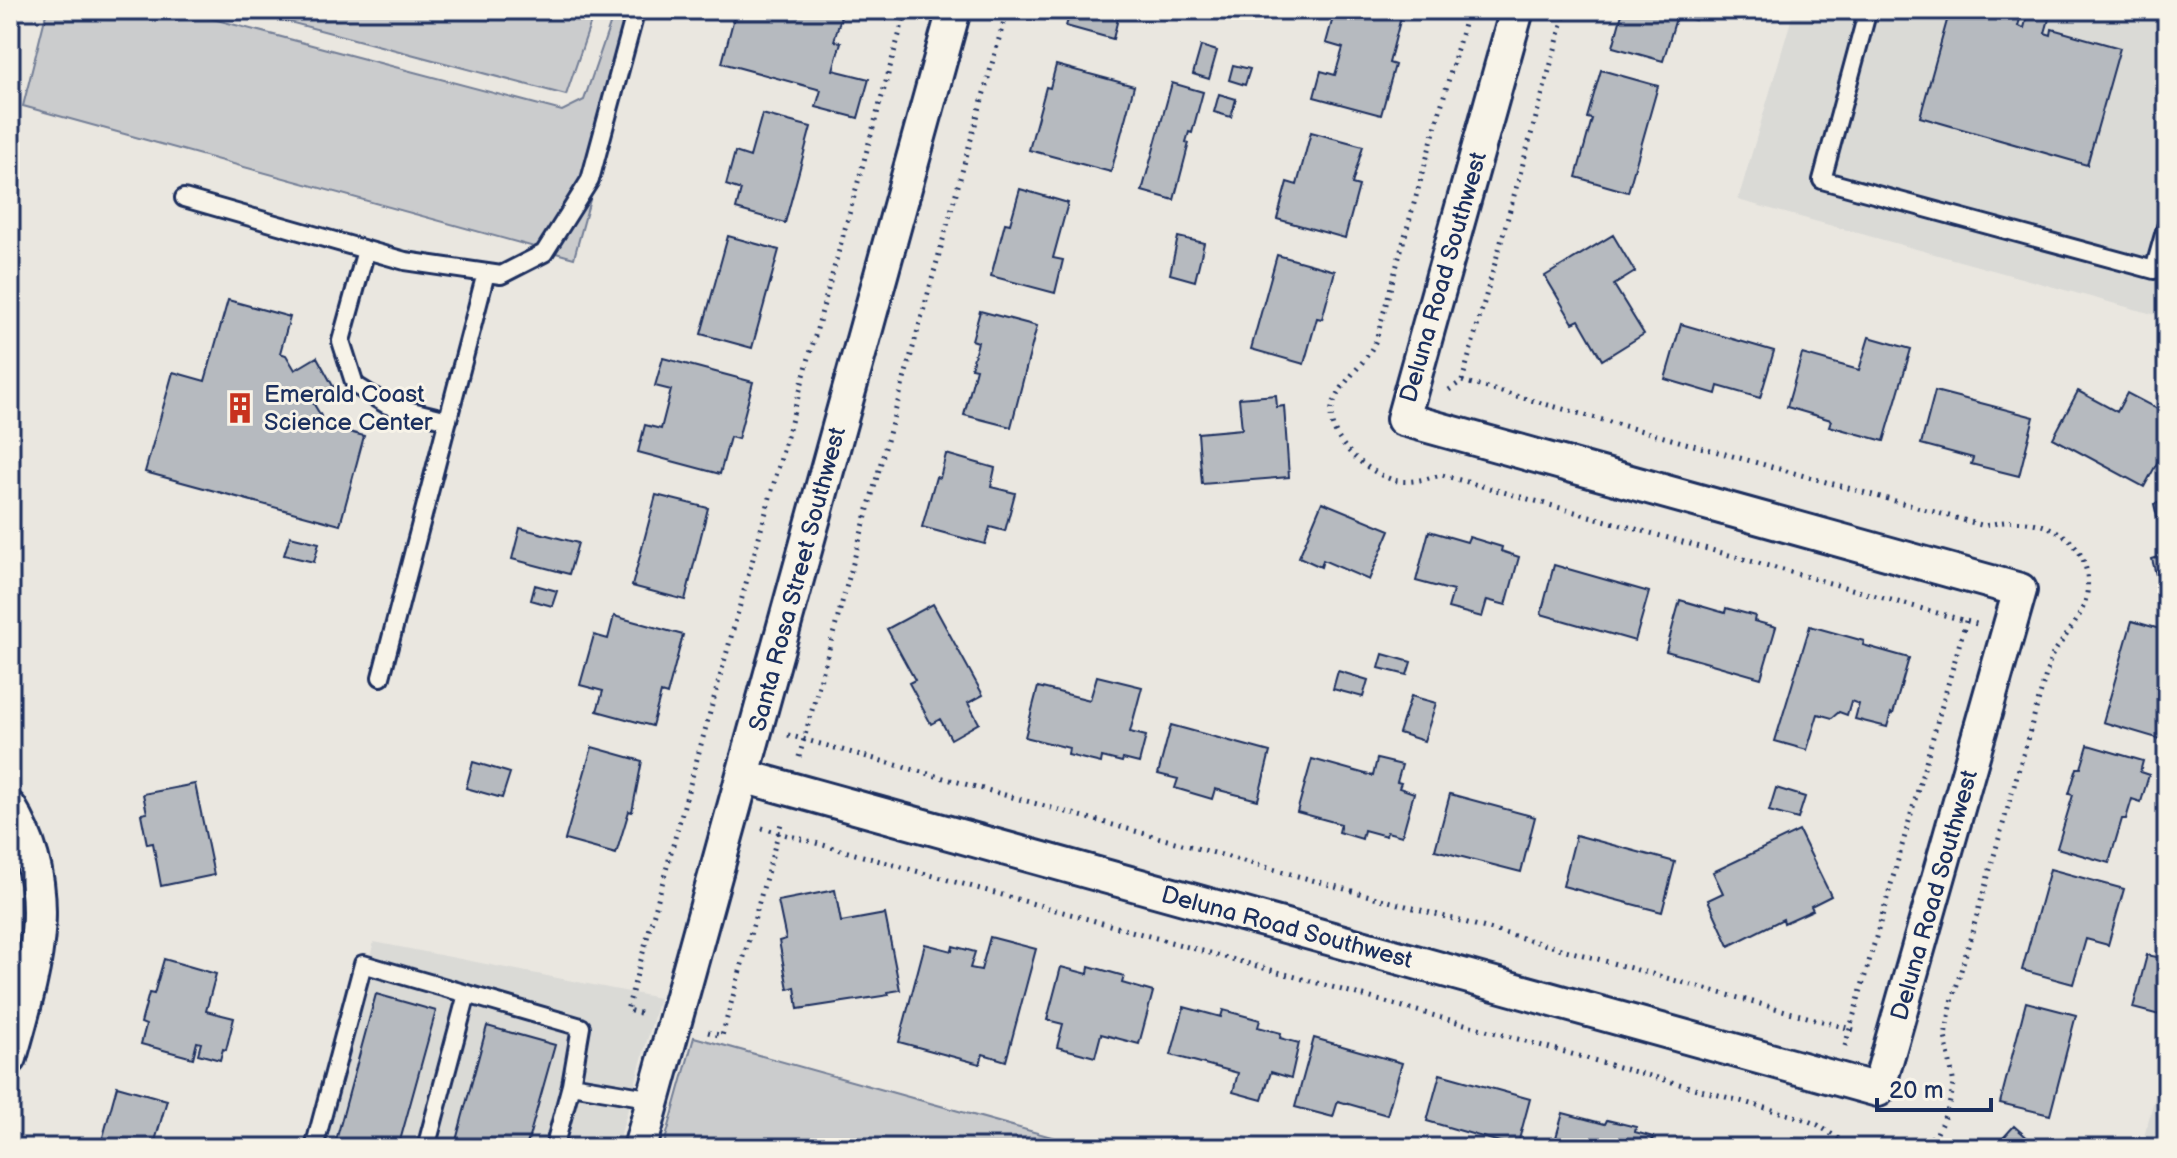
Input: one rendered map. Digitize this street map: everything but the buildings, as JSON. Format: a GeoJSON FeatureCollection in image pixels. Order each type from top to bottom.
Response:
{"type":"FeatureCollection","features":[{"type":"Feature","properties":{"kind":"street","name":"Santa Rosa Street Southwest"},"geometry":{"type":"LineString","coordinates":[[640,1148],[954,10]]}},
{"type":"Feature","properties":{"kind":"street","name":"Deluna Road Southwest"},"geometry":{"type":"LineString","coordinates":[[743,776],[1878,1090],[2020,590],[1403,419],[1517,10]]}},
{"type":"Feature","properties":{"kind":"street"},"geometry":{"type":"LineString","coordinates":[[10,808],[28,842],[40,885],[40,936],[10,1058]]}},
{"type":"Feature","properties":{"kind":"lane"},"geometry":{"type":"LineString","coordinates":[[184,198],[405,261],[501,275],[544,253],[590,180],[636,10]]}},
{"type":"Feature","properties":{"kind":"lane"},"geometry":{"type":"LineString","coordinates":[[1868,10],[1822,180],[2154,270],[2167,224]]}},
{"type":"Feature","properties":{"kind":"lane"},"geometry":{"type":"LineString","coordinates":[[366,250],[341,341],[355,385],[387,405],[448,420]]}},
{"type":"Feature","properties":{"kind":"lane"},"geometry":{"type":"LineString","coordinates":[[381,677],[486,273]]}},
{"type":"Feature","properties":{"kind":"lane"},"geometry":{"type":"LineString","coordinates":[[314,1148],[363,964],[581,1027],[571,1085],[554,1148]]}},
{"type":"Feature","properties":{"kind":"lane"},"geometry":{"type":"LineString","coordinates":[[426,1148],[467,994]]}},
{"type":"Feature","properties":{"kind":"lane"},"geometry":{"type":"LineString","coordinates":[[571,1085],[654,1099]]}},
{"type":"Feature","properties":{"kind":"path"},"geometry":{"type":"LineString","coordinates":[[1468,10],[1376,340],[1370,356],[1338,393],[1331,411],[1335,430],[1352,458],[1378,474],[1399,481],[1442,475],[2008,633]]}},
{"type":"Feature","properties":{"kind":"path"},"geometry":{"type":"LineString","coordinates":[[1403,419],[1462,381],[1566,10]]}},
{"type":"Feature","properties":{"kind":"path"},"geometry":{"type":"LineString","coordinates":[[1462,381],[1985,526],[2002,521],[2028,521],[2048,526],[2063,535],[2081,554],[2087,571],[2087,596],[2079,617],[2051,657],[1952,1002],[1945,1036],[1954,1085],[1948,1109],[1937,1133],[1919,1148]]}},
{"type":"Feature","properties":{"kind":"path"},"geometry":{"type":"LineString","coordinates":[[1837,1078],[1966,621]]}},
{"type":"Feature","properties":{"kind":"path"},"geometry":{"type":"LineString","coordinates":[[756,727],[1892,1040]]}},
{"type":"Feature","properties":{"kind":"path"},"geometry":{"type":"LineString","coordinates":[[731,819],[1801,1118],[1818,1125],[1852,1148]]}},
{"type":"Feature","properties":{"kind":"shaded area"},"geometry":{"type":"Polygon","coordinates":[[[47,10],[179,10],[562,111],[584,100],[615,10],[642,10],[574,258],[23,106],[47,10]]]}},
{"type":"Feature","properties":{"kind":"shaded area"},"geometry":{"type":"Polygon","coordinates":[[[244,10],[595,10],[566,95],[244,10]]]}},
{"type":"Feature","properties":{"kind":"shaded area"},"geometry":{"type":"Polygon","coordinates":[[[1794,10],[2167,10],[2167,318],[1738,200],[1794,10]]]}},
{"type":"Feature","properties":{"kind":"shaded area"},"geometry":{"type":"Polygon","coordinates":[[[374,942],[659,998],[617,1148],[317,1148],[374,942]]]}},
{"type":"Feature","properties":{"kind":"shaded area"},"geometry":{"type":"Polygon","coordinates":[[[694,1037],[1091,1148],[663,1148],[694,1037]]]}},
{"type":"Feature","properties":{"kind":"shaded area"},"geometry":{"type":"Polygon","coordinates":[[[2167,1052],[2167,1148],[2141,1148],[2167,1052]]]}},
{"type":"Feature","properties":{"kind":"place","name":"Emerald Coast Science Center"},"geometry":{"type":"Point","coordinates":[240,408]}}]}
